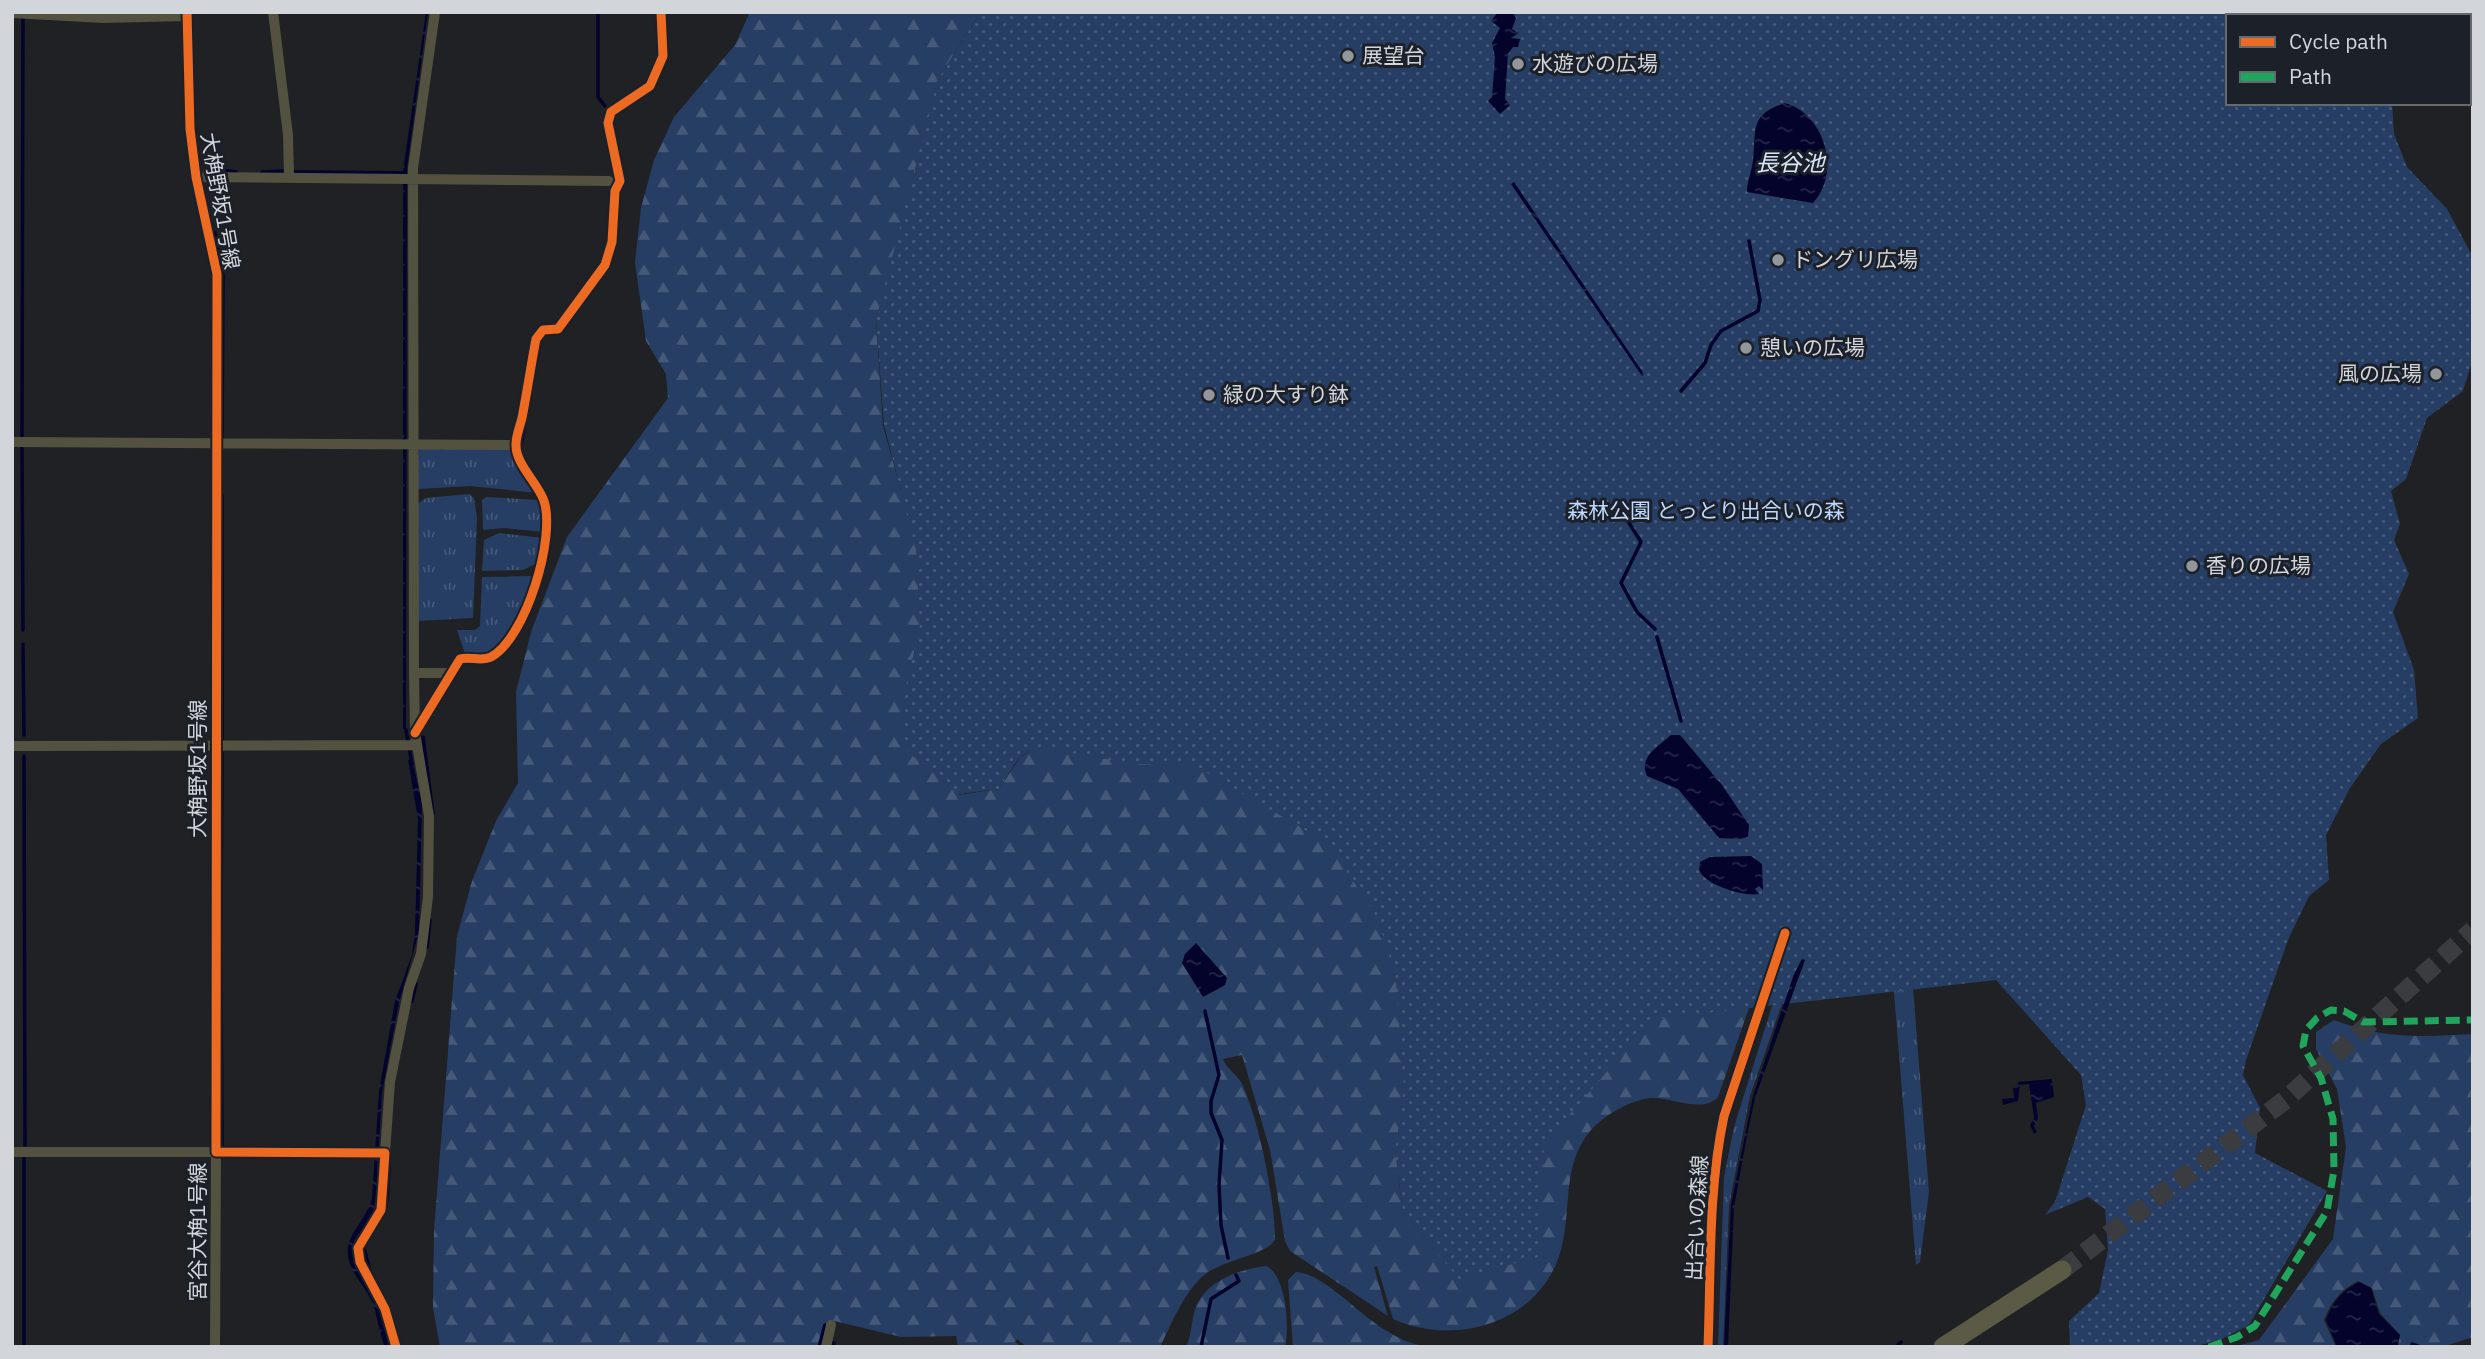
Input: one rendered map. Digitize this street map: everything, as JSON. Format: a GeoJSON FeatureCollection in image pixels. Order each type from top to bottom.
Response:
{"type":"FeatureCollection","features":[{"type":"Feature","properties":{"kind":"highway"},"geometry":{"type":"LineString","coordinates":[[1943,1347],[2064,1273],[1957,1347]]}},
{"type":"Feature","properties":{"kind":"street"},"geometry":{"type":"LineString","coordinates":[[273,12],[288,135],[289,177]]}},
{"type":"Feature","properties":{"kind":"street"},"geometry":{"type":"LineString","coordinates":[[396,1347],[385,1308],[360,1262],[358,1248],[380,1210],[392,1069],[409,988],[425,932],[429,816],[416,739],[414,673],[413,181],[435,12]]}},
{"type":"Feature","properties":{"kind":"street"},"geometry":{"type":"LineString","coordinates":[[416,739],[460,659],[486,659],[504,646],[521,621],[544,552],[548,520],[545,503],[516,445],[538,333],[558,329],[605,265],[612,242],[615,191],[620,181],[608,123],[611,112],[650,86],[663,55],[661,12]]}},
{"type":"Feature","properties":{"kind":"street"},"geometry":{"type":"LineString","coordinates":[[12,13],[103,18],[187,14]]}},
{"type":"Feature","properties":{"kind":"street","name":"大桷野坂1号線"},"geometry":{"type":"LineString","coordinates":[[187,14],[190,129],[196,177],[217,274],[216,1152]]}},
{"type":"Feature","properties":{"kind":"street"},"geometry":{"type":"LineString","coordinates":[[196,177],[608,181]]}},
{"type":"Feature","properties":{"kind":"street"},"geometry":{"type":"LineString","coordinates":[[12,442],[516,445]]}},
{"type":"Feature","properties":{"kind":"street"},"geometry":{"type":"LineString","coordinates":[[414,673],[450,673]]}},
{"type":"Feature","properties":{"kind":"street"},"geometry":{"type":"LineString","coordinates":[[12,746],[215,746],[416,739]]}},
{"type":"Feature","properties":{"kind":"street","name":"出合いの森線"},"geometry":{"type":"LineString","coordinates":[[1708,1347],[1713,1197],[1718,1146],[1724,1116],[1785,933]]}},
{"type":"Feature","properties":{"kind":"street","name":"宮谷大桷1号線"},"geometry":{"type":"LineString","coordinates":[[12,1152],[216,1152],[215,1347]]}},
{"type":"Feature","properties":{"kind":"street"},"geometry":{"type":"LineString","coordinates":[[216,1152],[385,1153]]}},
{"type":"Feature","properties":{"kind":"street"},"geometry":{"type":"LineString","coordinates":[[826,1347],[831,1325]]}},
{"type":"Feature","properties":{"kind":"green space"},"geometry":{"type":"Polygon","coordinates":[[[750,12],[981,12],[938,79],[914,181],[1749,1008],[1718,1097],[1711,1102],[1695,1105],[1659,1098],[1643,1099],[1618,1109],[1591,1130],[1575,1158],[1560,1253],[1549,1277],[1534,1297],[1514,1312],[1492,1323],[1468,1329],[1417,1327],[1393,1319],[1377,1266],[1374,1267],[1388,1316],[1290,1251],[1285,1241],[1270,1150],[1242,1055],[1223,1059],[1242,1084],[1254,1118],[1269,1182],[1275,1240],[1262,1250],[1221,1265],[1203,1276],[1184,1300],[1160,1347],[1027,1347],[1017,1339],[1015,1342],[1021,1347],[958,1347],[956,1336],[901,1337],[830,1320],[821,1347],[440,1347],[433,1308],[434,1231],[457,936],[472,881],[496,821],[518,783],[516,692],[531,632],[567,537],[668,398],[666,374],[646,341],[635,262],[641,208],[654,160],[674,117],[735,45],[750,12]],[[904,222],[876,320],[883,426],[907,512],[904,222]],[[1020,757],[958,795],[999,789],[1020,757]],[[1398,1175],[1403,1212],[1435,1250],[1398,1175]]]}},
{"type":"Feature","properties":{"kind":"green space","name":"森林公園 とっとり出合いの森"},"geometry":{"type":"Polygon","coordinates":[[[981,12],[2355,12],[2356,14],[2226,14],[2226,105],[2392,105],[2394,134],[2407,167],[2447,209],[2473,257],[2473,358],[2463,391],[2427,418],[2406,479],[2391,491],[2400,524],[2394,540],[2409,574],[2393,612],[2414,670],[2418,718],[2381,744],[2350,788],[2326,835],[2329,880],[2309,896],[2288,940],[2246,1060],[2243,1075],[2260,1108],[2255,1153],[2327,1191],[2249,1325],[2222,1339],[2193,1347],[2070,1347],[2069,1321],[2099,1293],[2108,1250],[2105,1209],[2088,1197],[2045,1215],[2055,1202],[2086,1105],[2081,1075],[1996,980],[1653,1019],[1544,1144],[1538,1257],[1459,1279],[1403,1212],[1395,1151],[1404,1087],[1395,969],[1376,916],[1329,844],[1194,765],[1134,764],[1037,747],[1020,756],[999,789],[959,794],[903,748],[901,708],[920,626],[916,549],[884,425],[876,320],[938,79],[981,12]]]}},
{"type":"Feature","properties":{"kind":"green space"},"geometry":{"type":"Polygon","coordinates":[[[419,447],[513,448],[538,493],[470,486],[419,489],[416,487],[419,447]]]}},
{"type":"Feature","properties":{"kind":"green space"},"geometry":{"type":"Polygon","coordinates":[[[469,494],[474,498],[477,518],[473,618],[417,621],[416,505],[426,498],[469,494]]]}},
{"type":"Feature","properties":{"kind":"green space"},"geometry":{"type":"Polygon","coordinates":[[[486,497],[540,500],[544,532],[504,528],[483,530],[482,500],[486,497]]]}},
{"type":"Feature","properties":{"kind":"green space"},"geometry":{"type":"Polygon","coordinates":[[[499,533],[543,538],[537,563],[523,570],[482,571],[484,540],[499,533]]]}},
{"type":"Feature","properties":{"kind":"green space"},"geometry":{"type":"Polygon","coordinates":[[[533,576],[520,610],[503,639],[485,656],[465,654],[457,630],[475,630],[480,626],[482,577],[533,576]]]}},
{"type":"Feature","properties":{"kind":"green space"},"geometry":{"type":"Polygon","coordinates":[[[1911,962],[1929,1192],[1920,1262],[1916,1265],[1893,980],[1792,975],[1750,1096],[1729,1206],[1723,1347],[1718,1347],[1724,1177],[1734,1127],[1782,974],[1911,962]]]}},
{"type":"Feature","properties":{"kind":"green space"},"geometry":{"type":"Polygon","coordinates":[[[2334,1020],[2386,1034],[2473,1034],[2473,1337],[2442,1347],[2398,1347],[2400,1335],[2380,1313],[2372,1288],[2358,1281],[2337,1297],[2324,1320],[2336,1347],[2233,1347],[2259,1340],[2333,1239],[2346,1147],[2337,1089],[2316,1049],[2316,1032],[2334,1020]]]}},
{"type":"Feature","properties":{"kind":"green space"},"geometry":{"type":"Polygon","coordinates":[[[1266,1266],[1278,1279],[1285,1302],[1285,1347],[1186,1347],[1195,1310],[1206,1291],[1224,1278],[1266,1266]]]}},
{"type":"Feature","properties":{"kind":"green space"},"geometry":{"type":"Polygon","coordinates":[[[1296,1272],[1325,1284],[1392,1334],[1412,1343],[1432,1347],[1293,1347],[1288,1280],[1296,1272]]]}},
{"type":"Feature","properties":{"kind":"water"},"geometry":{"type":"Polygon","coordinates":[[[426,12],[407,169],[406,735],[403,730],[403,182],[292,173],[291,170],[403,171],[426,12]]]}},
{"type":"Feature","properties":{"kind":"water"},"geometry":{"type":"Polygon","coordinates":[[[1498,12],[1513,13],[1516,18],[1512,29],[1519,33],[1511,38],[1520,39],[1518,47],[1513,47],[1508,54],[1505,99],[1510,105],[1500,114],[1488,101],[1492,97],[1495,57],[1492,43],[1500,28],[1491,21],[1498,12]]]}},
{"type":"Feature","properties":{"kind":"water","name":"長谷池"},"geometry":{"type":"Polygon","coordinates":[[[1784,103],[1809,118],[1824,145],[1826,176],[1822,190],[1813,203],[1747,192],[1756,125],[1765,113],[1784,103]]]}},
{"type":"Feature","properties":{"kind":"water"},"geometry":{"type":"Polygon","coordinates":[[[1514,182],[1644,374],[1642,376],[1511,184],[1514,182]]]}},
{"type":"Feature","properties":{"kind":"water"},"geometry":{"type":"Polygon","coordinates":[[[1671,735],[1680,735],[1722,785],[1749,825],[1748,837],[1719,838],[1678,789],[1647,776],[1647,758],[1671,735]]]}},
{"type":"Feature","properties":{"kind":"water"},"geometry":{"type":"Polygon","coordinates":[[[412,759],[422,803],[419,932],[399,1003],[382,1093],[376,1198],[372,1216],[354,1241],[352,1250],[355,1264],[379,1309],[389,1347],[385,1347],[372,1302],[350,1263],[348,1246],[372,1198],[379,1091],[395,1001],[412,955],[418,819],[408,760],[412,759]]]}},
{"type":"Feature","properties":{"kind":"water"},"geometry":{"type":"Polygon","coordinates":[[[1751,856],[1762,864],[1763,890],[1759,886],[1755,889],[1759,894],[1744,894],[1726,889],[1709,880],[1699,870],[1700,862],[1710,857],[1751,856]]]}},
{"type":"Feature","properties":{"kind":"water"},"geometry":{"type":"Polygon","coordinates":[[[1196,943],[1227,978],[1225,985],[1203,997],[1182,963],[1185,954],[1196,943]]]}},
{"type":"Feature","properties":{"kind":"water"},"geometry":{"type":"Polygon","coordinates":[[[1802,959],[1805,960],[1755,1098],[1747,1136],[1734,1207],[1728,1347],[1724,1347],[1731,1205],[1753,1096],[1794,974],[1802,959]]]}},
{"type":"Feature","properties":{"kind":"water"},"geometry":{"type":"Polygon","coordinates":[[[2052,1079],[2054,1097],[2036,1103],[2038,1118],[2034,1126],[2037,1132],[2034,1134],[2030,1125],[2034,1118],[2029,1084],[2020,1085],[2018,1101],[2003,1105],[2002,1099],[2014,1098],[2013,1088],[2018,1087],[2018,1082],[2052,1079]]]}},
{"type":"Feature","properties":{"kind":"water"},"geometry":{"type":"Polygon","coordinates":[[[2359,1282],[2371,1288],[2379,1314],[2400,1335],[2397,1347],[2337,1347],[2326,1320],[2338,1298],[2359,1282]]]}},
{"type":"Feature","properties":{"kind":"waterway"},"geometry":{"type":"LineString","coordinates":[[598,12],[598,97],[605,106]]}},
{"type":"Feature","properties":{"kind":"waterway"},"geometry":{"type":"LineString","coordinates":[[22,436],[23,19]]}},
{"type":"Feature","properties":{"kind":"waterway"},"geometry":{"type":"LineString","coordinates":[[212,169],[236,172]]}},
{"type":"Feature","properties":{"kind":"waterway"},"geometry":{"type":"LineString","coordinates":[[262,172],[284,171]]}},
{"type":"Feature","properties":{"kind":"waterway"},"geometry":{"type":"LineString","coordinates":[[215,233],[223,275],[222,437]]}},
{"type":"Feature","properties":{"kind":"waterway"},"geometry":{"type":"LineString","coordinates":[[1681,391],[1705,363],[1711,345],[1721,331],[1758,311],[1760,300],[1749,241]]}},
{"type":"Feature","properties":{"kind":"waterway"},"geometry":{"type":"LineString","coordinates":[[521,445],[524,429]]}},
{"type":"Feature","properties":{"kind":"waterway"},"geometry":{"type":"LineString","coordinates":[[22,447],[23,630]]}},
{"type":"Feature","properties":{"kind":"waterway"},"geometry":{"type":"LineString","coordinates":[[222,495],[222,739]]}},
{"type":"Feature","properties":{"kind":"waterway"},"geometry":{"type":"LineString","coordinates":[[1617,504],[1641,542],[1621,583],[1637,612],[1655,629]]}},
{"type":"Feature","properties":{"kind":"waterway"},"geometry":{"type":"LineString","coordinates":[[1657,637],[1681,721]]}},
{"type":"Feature","properties":{"kind":"waterway"},"geometry":{"type":"LineString","coordinates":[[23,644],[24,735]]}},
{"type":"Feature","properties":{"kind":"waterway"},"geometry":{"type":"LineString","coordinates":[[406,730],[412,764]]}},
{"type":"Feature","properties":{"kind":"waterway"},"geometry":{"type":"LineString","coordinates":[[423,737],[433,814]]}},
{"type":"Feature","properties":{"kind":"waterway"},"geometry":{"type":"LineString","coordinates":[[221,933],[222,753]]}},
{"type":"Feature","properties":{"kind":"waterway"},"geometry":{"type":"LineString","coordinates":[[24,756],[25,1145]]}},
{"type":"Feature","properties":{"kind":"waterway"},"geometry":{"type":"LineString","coordinates":[[427,947],[430,920]]}},
{"type":"Feature","properties":{"kind":"waterway"},"geometry":{"type":"LineString","coordinates":[[221,968],[222,1147]]}},
{"type":"Feature","properties":{"kind":"waterway"},"geometry":{"type":"LineString","coordinates":[[412,1001],[416,984]]}},
{"type":"Feature","properties":{"kind":"waterway"},"geometry":{"type":"LineString","coordinates":[[1205,1011],[1219,1075],[1211,1101],[1211,1113],[1222,1140],[1219,1185],[1221,1225],[1228,1258]]}},
{"type":"Feature","properties":{"kind":"waterway"},"geometry":{"type":"LineString","coordinates":[[24,1158],[24,1347]]}},
{"type":"Feature","properties":{"kind":"waterway"},"geometry":{"type":"LineString","coordinates":[[387,1201],[389,1167]]}},
{"type":"Feature","properties":{"kind":"waterway"},"geometry":{"type":"LineString","coordinates":[[364,1249],[370,1270]]}},
{"type":"Feature","properties":{"kind":"waterway"},"geometry":{"type":"LineString","coordinates":[[1201,1347],[1211,1299],[1239,1281],[1236,1275]]}},
{"type":"Feature","properties":{"kind":"waterway"},"geometry":{"type":"LineString","coordinates":[[375,1280],[392,1317]]}},
{"type":"Feature","properties":{"kind":"waterway"},"geometry":{"type":"LineString","coordinates":[[819,1347],[825,1325]]}},
{"type":"Feature","properties":{"kind":"waterway"},"geometry":{"type":"LineString","coordinates":[[1896,1347],[1901,1342]]}},
{"type":"Feature","properties":{"kind":"waterway"},"geometry":{"type":"LineString","coordinates":[[833,1347],[834,1343]]}},
{"type":"Feature","properties":{"kind":"waterway"},"geometry":{"type":"LineString","coordinates":[[2412,1344],[2420,1347]]}},
{"type":"Feature","properties":{"kind":"tunnel"},"geometry":{"type":"LineString","coordinates":[[2062,1270],[2285,1100],[2473,930]]}},
{"type":"Feature","properties":{"kind":"marked path"},"geometry":{"type":"LineString","coordinates":[[2209,1347],[2237,1337],[2255,1326],[2327,1211],[2334,1170],[2333,1119],[2321,1078],[2303,1046],[2306,1030],[2317,1018],[2331,1010],[2344,1011],[2363,1022],[2473,1020]]}},
{"type":"Feature","properties":{"kind":"cycle path"},"geometry":{"type":"LineString","coordinates":[[187,12],[190,129],[196,177],[217,274],[216,1152],[385,1153],[381,1210],[358,1248],[360,1262],[385,1309],[396,1347]]}},
{"type":"Feature","properties":{"kind":"cycle path"},"geometry":{"type":"LineString","coordinates":[[415,733],[460,659],[491,657],[504,646],[516,630],[535,585],[542,561],[547,517],[544,501],[519,459],[516,444],[536,339],[543,330],[558,329],[605,265],[612,242],[615,191],[620,181],[608,123],[611,112],[650,86],[663,56],[661,12]]}},
{"type":"Feature","properties":{"kind":"cycle path"},"geometry":{"type":"LineString","coordinates":[[1708,1347],[1715,1173],[1724,1116],[1785,933]]}},
{"type":"Feature","properties":{"kind":"place","name":"展望台"},"geometry":{"type":"Point","coordinates":[1348,56]}},
{"type":"Feature","properties":{"kind":"place","name":"水遊びの広場"},"geometry":{"type":"Point","coordinates":[1518,64]}},
{"type":"Feature","properties":{"kind":"place","name":"ドングリ広場"},"geometry":{"type":"Point","coordinates":[1778,260]}},
{"type":"Feature","properties":{"kind":"place","name":"憩いの広場"},"geometry":{"type":"Point","coordinates":[1746,348]}},
{"type":"Feature","properties":{"kind":"place","name":"風の広場"},"geometry":{"type":"Point","coordinates":[2436,374]}},
{"type":"Feature","properties":{"kind":"place","name":"緑の大すり鉢"},"geometry":{"type":"Point","coordinates":[1209,395]}},
{"type":"Feature","properties":{"kind":"place","name":"香りの広場"},"geometry":{"type":"Point","coordinates":[2192,566]}}]}
